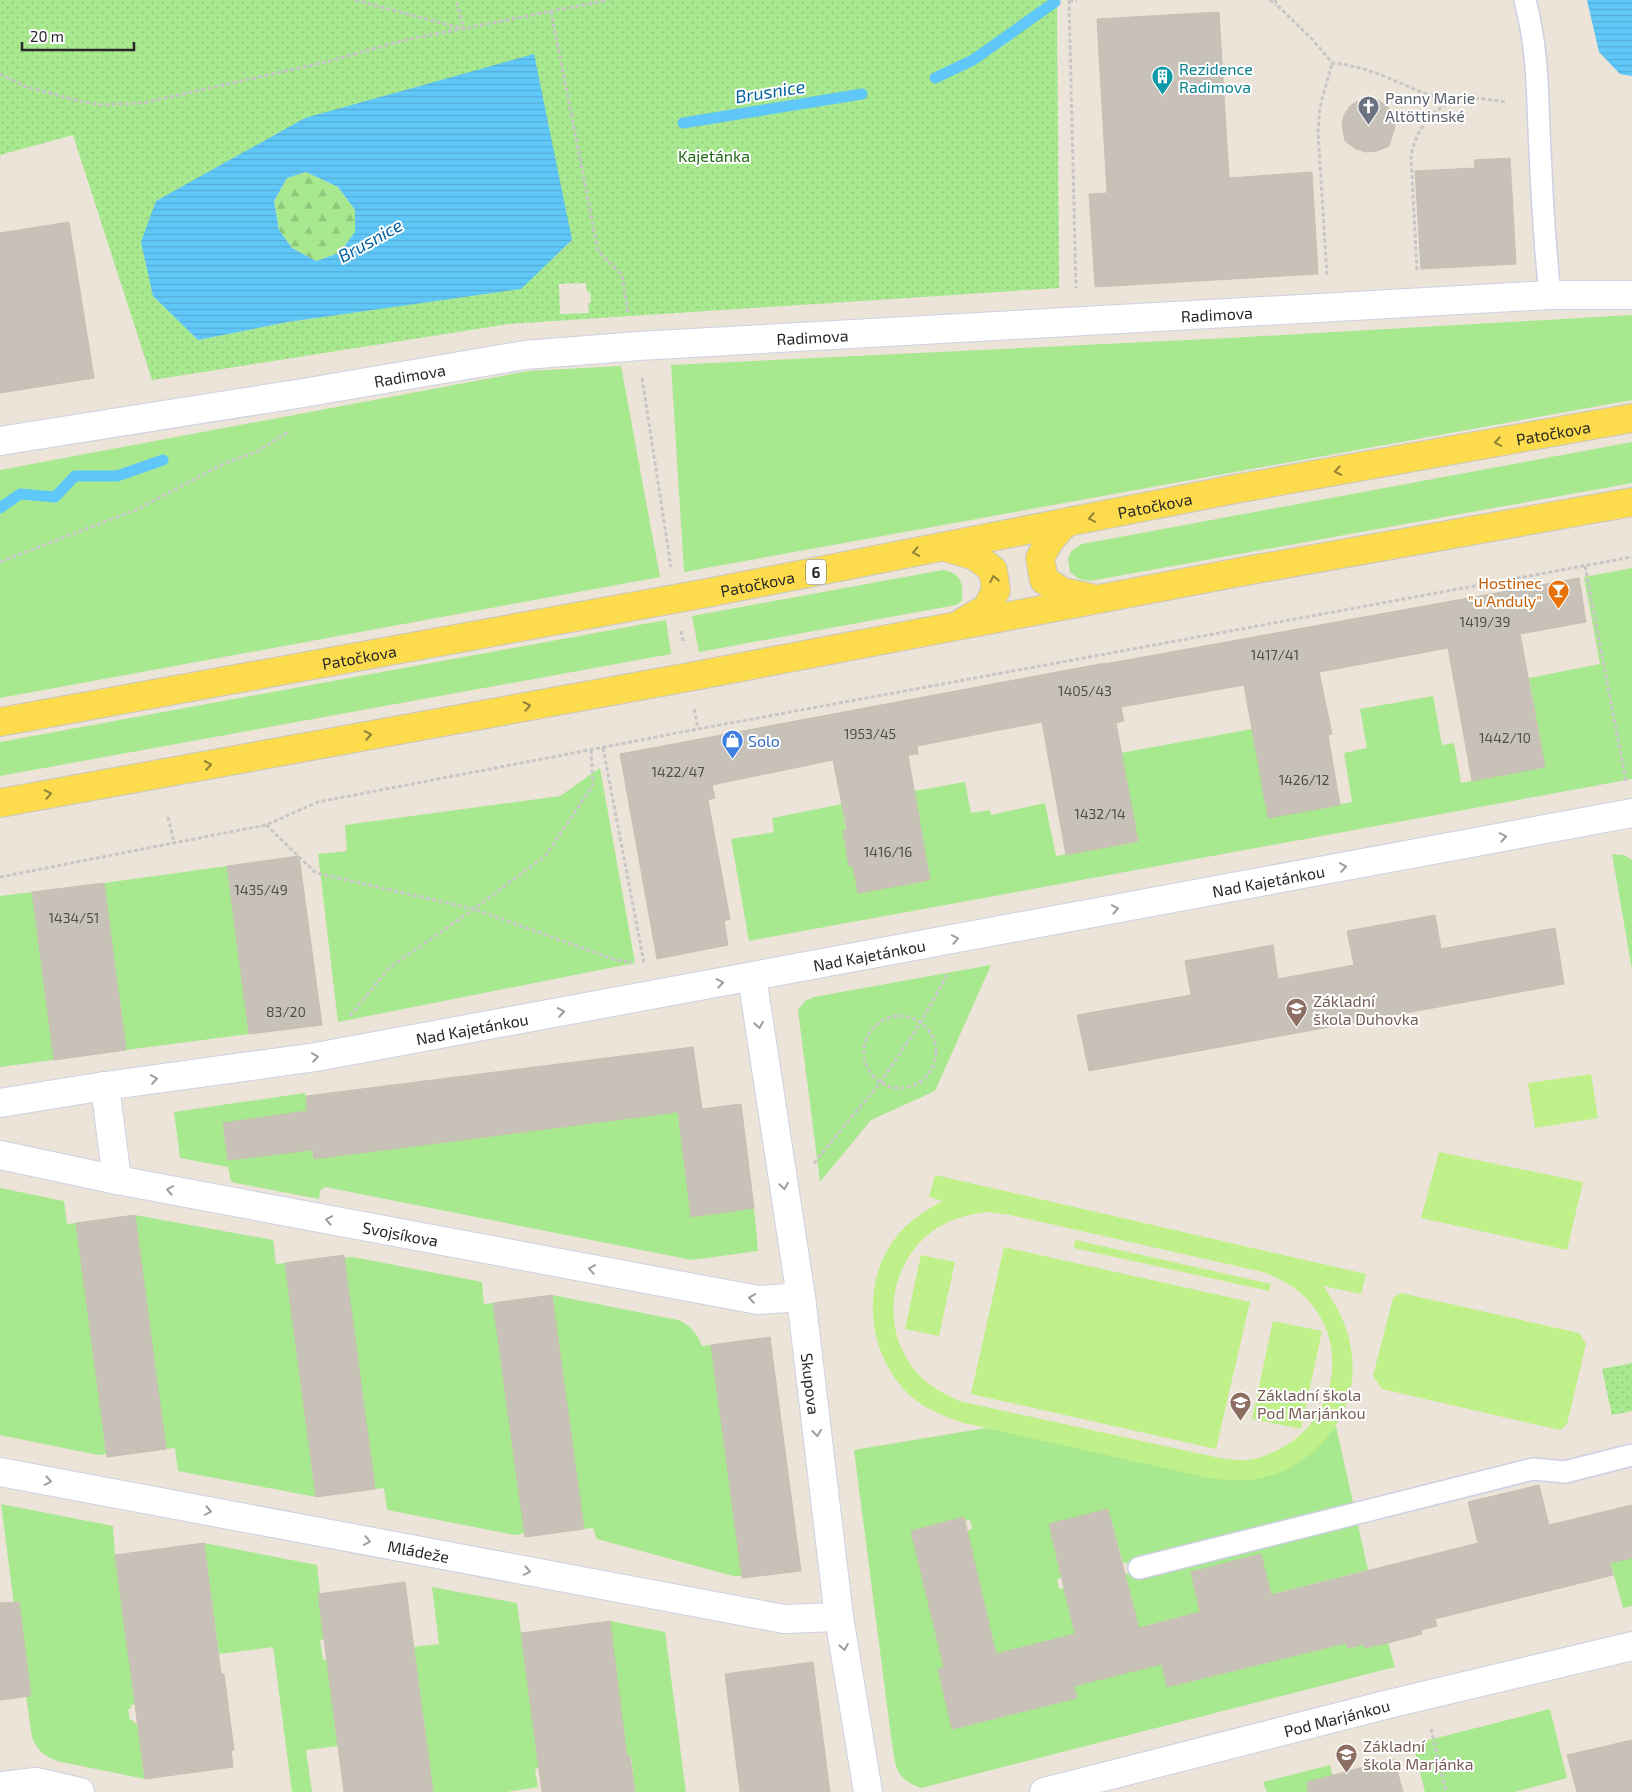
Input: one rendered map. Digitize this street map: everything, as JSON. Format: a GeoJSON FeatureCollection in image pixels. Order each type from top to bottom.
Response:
{"type":"FeatureCollection","features":[{"type":"Feature","properties":{"kind":"main road","name":"Patočkova"},"geometry":{"type":"LineString","coordinates":[[0,722],[708,593],[1230,490],[1632,418]]}},
{"type":"Feature","properties":{"kind":"main road"},"geometry":{"type":"LineString","coordinates":[[0,803],[689,677],[1240,572],[1632,502]]}},
{"type":"Feature","properties":{"kind":"main road"},"geometry":{"type":"LineString","coordinates":[[1064,524],[1050,540],[1040,558],[1044,580],[1063,592],[1097,600]]}},
{"type":"Feature","properties":{"kind":"main road"},"geometry":{"type":"LineString","coordinates":[[944,547],[975,556],[993,570],[996,590],[987,608],[957,626]]}},
{"type":"Feature","properties":{"kind":"street","name":"Radimova"},"geometry":{"type":"LineString","coordinates":[[0,441],[303,393],[525,355],[638,346],[1550,295],[1632,295]]}},
{"type":"Feature","properties":{"kind":"street","name":"Nad Kajetánkou"},"geometry":{"type":"LineString","coordinates":[[0,1103],[316,1056],[1632,814]]}},
{"type":"Feature","properties":{"kind":"street","name":"Skupova"},"geometry":{"type":"LineString","coordinates":[[752,977],[800,1297],[839,1617],[868,1792]]}},
{"type":"Feature","properties":{"kind":"street"},"geometry":{"type":"LineString","coordinates":[[105,1086],[117,1180]]}},
{"type":"Feature","properties":{"kind":"street","name":"Svojsíkova"},"geometry":{"type":"LineString","coordinates":[[0,1155],[117,1180],[758,1300],[800,1297]]}},
{"type":"Feature","properties":{"kind":"street","name":"Mládeže"},"geometry":{"type":"LineString","coordinates":[[0,1472],[784,1619],[839,1617]]}},
{"type":"Feature","properties":{"kind":"street","name":"Pod Marjánkou"},"geometry":{"type":"LineString","coordinates":[[1044,1792],[1388,1704],[1632,1646]]}},
{"type":"Feature","properties":{"kind":"street"},"geometry":{"type":"LineString","coordinates":[[0,1786],[36,1782],[80,1792]]}},
{"type":"Feature","properties":{"kind":"lane"},"geometry":{"type":"LineString","coordinates":[[1525,0],[1536,54],[1542,214],[1550,295]]}},
{"type":"Feature","properties":{"kind":"lane"},"geometry":{"type":"LineString","coordinates":[[1140,1568],[1532,1469],[1565,1472],[1632,1455]]}},
{"type":"Feature","properties":{"kind":"path"},"geometry":{"type":"LineString","coordinates":[[355,0],[464,29]]}},
{"type":"Feature","properties":{"kind":"path"},"geometry":{"type":"LineString","coordinates":[[456,0],[464,29]]}},
{"type":"Feature","properties":{"kind":"path"},"geometry":{"type":"LineString","coordinates":[[0,74],[27,86],[79,102],[100,105],[143,103],[326,62],[409,38],[610,0]]}},
{"type":"Feature","properties":{"kind":"path"},"geometry":{"type":"LineString","coordinates":[[1076,297],[1069,0],[1077,0]]}},
{"type":"Feature","properties":{"kind":"path"},"geometry":{"type":"LineString","coordinates":[[1270,0],[1312,39],[1332,63],[1347,64],[1369,70],[1442,100],[1486,100],[1539,106]]}},
{"type":"Feature","properties":{"kind":"path"},"geometry":{"type":"LineString","coordinates":[[1275,0],[1277,6]]}},
{"type":"Feature","properties":{"kind":"path"},"geometry":{"type":"LineString","coordinates":[[551,11],[598,251],[622,275],[629,316],[638,346],[672,575]]}},
{"type":"Feature","properties":{"kind":"path"},"geometry":{"type":"LineString","coordinates":[[1328,281],[1318,132],[1320,107],[1332,63]]}},
{"type":"Feature","properties":{"kind":"path"},"geometry":{"type":"LineString","coordinates":[[1417,276],[1411,172],[1413,144],[1418,133],[1435,113],[1446,105],[1458,100]]}},
{"type":"Feature","properties":{"kind":"path"},"geometry":{"type":"LineString","coordinates":[[0,562],[138,509],[221,465],[258,451],[306,421],[303,393]]}},
{"type":"Feature","properties":{"kind":"path"},"geometry":{"type":"LineString","coordinates":[[0,877],[266,825],[318,802],[698,729],[1632,557]]}},
{"type":"Feature","properties":{"kind":"path"},"geometry":{"type":"LineString","coordinates":[[1586,566],[1627,784]]}},
{"type":"Feature","properties":{"kind":"path"},"geometry":{"type":"LineString","coordinates":[[681,627],[684,646]]}},
{"type":"Feature","properties":{"kind":"path"},"geometry":{"type":"LineString","coordinates":[[694,706],[698,729]]}},
{"type":"Feature","properties":{"kind":"path"},"geometry":{"type":"LineString","coordinates":[[266,825],[316,873],[474,909],[613,959],[645,966],[603,748]]}},
{"type":"Feature","properties":{"kind":"path"},"geometry":{"type":"LineString","coordinates":[[316,1056],[389,968],[474,909],[546,854],[593,785],[591,750]]}},
{"type":"Feature","properties":{"kind":"path"},"geometry":{"type":"LineString","coordinates":[[168,817],[174,843]]}},
{"type":"Feature","properties":{"kind":"path"},"geometry":{"type":"LineString","coordinates":[[809,1169],[880,1083],[921,1022],[947,974]]}},
{"type":"Feature","properties":{"kind":"path"},"geometry":{"type":"LineString","coordinates":[[899,1016],[911,1017],[921,1022],[930,1031],[935,1042],[936,1055],[933,1067],[926,1077],[916,1085],[892,1088],[880,1083],[866,1065],[864,1054],[865,1042],[870,1032],[888,1018],[899,1016]]}},
{"type":"Feature","properties":{"kind":"path"},"geometry":{"type":"LineString","coordinates":[[1431,1728],[1446,1792]]}},
{"type":"Feature","properties":{"kind":"green space","name":"Kajetánka"},"geometry":{"type":"Polygon","coordinates":[[[0,0],[1057,0],[1059,288],[509,324],[152,380],[73,135],[0,155],[0,0]],[[305,118],[153,296],[198,340],[288,322],[521,288],[572,240],[305,118]],[[586,283],[559,284],[560,314],[589,313],[588,303],[591,303],[590,292],[587,292],[586,283]]]}},
{"type":"Feature","properties":{"kind":"green space"},"geometry":{"type":"Polygon","coordinates":[[[306,172],[338,187],[355,210],[355,232],[339,253],[316,261],[292,248],[279,230],[274,201],[287,178],[306,172]]]}},
{"type":"Feature","properties":{"kind":"green space"},"geometry":{"type":"Polygon","coordinates":[[[1632,315],[1632,400],[684,572],[671,365],[1229,338],[1632,315]]]}},
{"type":"Feature","properties":{"kind":"green space"},"geometry":{"type":"Polygon","coordinates":[[[621,366],[660,577],[0,698],[0,470],[528,371],[621,366]]]}},
{"type":"Feature","properties":{"kind":"green space"},"geometry":{"type":"Polygon","coordinates":[[[1632,442],[1632,483],[1090,581],[1079,579],[1070,572],[1068,558],[1072,550],[1082,544],[1632,442]]]}},
{"type":"Feature","properties":{"kind":"green space"},"geometry":{"type":"Polygon","coordinates":[[[1632,568],[1632,779],[749,941],[731,839],[774,832],[772,818],[842,804],[846,830],[843,831],[849,866],[853,866],[858,893],[930,880],[914,791],[965,782],[971,813],[990,810],[991,815],[1045,803],[1056,856],[1137,842],[1121,753],[1252,729],[1268,818],[1352,802],[1344,753],[1367,748],[1360,709],[1433,696],[1442,745],[1454,743],[1461,783],[1545,767],[1529,678],[1600,664],[1584,577],[1632,568]]]}},
{"type":"Feature","properties":{"kind":"green space"},"geometry":{"type":"Polygon","coordinates":[[[943,570],[949,571],[960,580],[962,601],[956,605],[699,652],[692,616],[943,570]]]}},
{"type":"Feature","properties":{"kind":"green space"},"geometry":{"type":"Polygon","coordinates":[[[666,620],[671,654],[0,776],[0,742],[666,620]]]}},
{"type":"Feature","properties":{"kind":"green space"},"geometry":{"type":"Polygon","coordinates":[[[600,768],[635,963],[338,1022],[318,854],[347,851],[345,825],[560,796],[600,768]]]}},
{"type":"Feature","properties":{"kind":"green space"},"geometry":{"type":"Polygon","coordinates":[[[1612,854],[1624,855],[1632,860],[1632,970],[1612,854]]]}},
{"type":"Feature","properties":{"kind":"green space"},"geometry":{"type":"Polygon","coordinates":[[[227,866],[249,1034],[126,1050],[104,883],[227,866]]]}},
{"type":"Feature","properties":{"kind":"green space"},"geometry":{"type":"Polygon","coordinates":[[[32,892],[54,1060],[0,1067],[0,896],[32,892]]]}},
{"type":"Feature","properties":{"kind":"green space"},"geometry":{"type":"Polygon","coordinates":[[[991,965],[935,1091],[871,1120],[820,1182],[798,1010],[805,1001],[814,997],[991,965]]]}},
{"type":"Feature","properties":{"kind":"green space"},"geometry":{"type":"Polygon","coordinates":[[[1591,1074],[1598,1118],[1535,1128],[1528,1083],[1591,1074]]]}},
{"type":"Feature","properties":{"kind":"green space"},"geometry":{"type":"Polygon","coordinates":[[[305,1093],[308,1112],[223,1123],[228,1160],[312,1149],[314,1159],[678,1112],[691,1217],[754,1208],[758,1251],[692,1260],[325,1187],[320,1191],[319,1199],[231,1182],[228,1167],[180,1158],[174,1112],[305,1093]]]}},
{"type":"Feature","properties":{"kind":"green space"},"geometry":{"type":"Polygon","coordinates":[[[1439,1152],[1583,1182],[1567,1250],[1421,1218],[1439,1152]]]}},
{"type":"Feature","properties":{"kind":"green space"},"geometry":{"type":"Polygon","coordinates":[[[935,1175],[1366,1274],[1361,1294],[1323,1286],[1345,1325],[1353,1366],[1351,1387],[1345,1407],[1335,1427],[1315,1450],[1290,1468],[1262,1478],[1232,1480],[1209,1478],[964,1423],[931,1410],[913,1398],[897,1380],[884,1360],[873,1314],[874,1290],[880,1268],[890,1246],[905,1227],[923,1212],[943,1201],[929,1197],[935,1175]],[[988,1212],[972,1214],[950,1221],[929,1234],[904,1265],[897,1284],[894,1303],[894,1323],[899,1342],[907,1360],[929,1384],[959,1401],[1236,1460],[1249,1460],[1271,1453],[1291,1442],[1308,1428],[1320,1410],[1328,1390],[1332,1369],[1331,1347],[1325,1326],[1313,1306],[1291,1286],[1263,1272],[1010,1215],[988,1212]]]}},
{"type":"Feature","properties":{"kind":"green space"},"geometry":{"type":"Polygon","coordinates":[[[0,1188],[64,1201],[67,1224],[76,1223],[107,1454],[98,1455],[0,1435],[0,1188]]]}},
{"type":"Feature","properties":{"kind":"green space"},"geometry":{"type":"Polygon","coordinates":[[[135,1215],[273,1240],[276,1264],[285,1263],[316,1497],[178,1471],[175,1448],[166,1449],[135,1215]]]}},
{"type":"Feature","properties":{"kind":"green space"},"geometry":{"type":"Polygon","coordinates":[[[1075,1240],[1271,1284],[1269,1291],[1074,1248],[1075,1240]]]}},
{"type":"Feature","properties":{"kind":"green space"},"geometry":{"type":"Polygon","coordinates":[[[1004,1247],[1250,1302],[1216,1449],[971,1394],[1004,1247]]]}},
{"type":"Feature","properties":{"kind":"green space"},"geometry":{"type":"Polygon","coordinates":[[[921,1255],[955,1262],[939,1336],[905,1329],[921,1255]]]}},
{"type":"Feature","properties":{"kind":"green space"},"geometry":{"type":"Polygon","coordinates":[[[353,1257],[482,1282],[484,1304],[493,1303],[525,1533],[515,1535],[387,1510],[384,1488],[375,1489],[344,1258],[353,1257]]]}},
{"type":"Feature","properties":{"kind":"green space"},"geometry":{"type":"Polygon","coordinates":[[[1401,1293],[1579,1333],[1586,1344],[1567,1424],[1560,1430],[1382,1389],[1373,1376],[1393,1298],[1401,1293]]]}},
{"type":"Feature","properties":{"kind":"green space"},"geometry":{"type":"Polygon","coordinates":[[[552,1295],[678,1320],[693,1330],[702,1346],[711,1345],[742,1576],[733,1576],[597,1539],[593,1528],[584,1529],[552,1295]]]}},
{"type":"Feature","properties":{"kind":"green space"},"geometry":{"type":"Polygon","coordinates":[[[1273,1321],[1322,1331],[1301,1429],[1252,1419],[1273,1321]]]}},
{"type":"Feature","properties":{"kind":"green space"},"geometry":{"type":"Polygon","coordinates":[[[1632,1363],[1632,1411],[1612,1415],[1602,1369],[1632,1363]]]}},
{"type":"Feature","properties":{"kind":"green space"},"geometry":{"type":"Polygon","coordinates":[[[1336,1426],[1368,1570],[1269,1595],[1270,1589],[1261,1554],[1191,1572],[1199,1607],[1203,1611],[1152,1624],[1139,1630],[1125,1574],[1129,1573],[1127,1562],[1123,1563],[1108,1509],[1049,1524],[1061,1578],[1057,1580],[1059,1589],[1064,1588],[1078,1646],[1062,1638],[938,1669],[952,1729],[1077,1698],[1074,1686],[1162,1664],[1167,1687],[1346,1643],[1348,1648],[1364,1644],[1366,1648],[1388,1643],[1395,1667],[921,1788],[901,1776],[896,1766],[892,1744],[854,1450],[986,1428],[1255,1479],[1290,1467],[1319,1445],[1336,1426]],[[964,1517],[911,1531],[936,1634],[988,1621],[967,1531],[972,1529],[970,1520],[965,1521],[964,1517]]]}},
{"type":"Feature","properties":{"kind":"green space"},"geometry":{"type":"Polygon","coordinates":[[[1,1504],[113,1526],[115,1556],[135,1704],[131,1705],[131,1709],[128,1709],[130,1720],[133,1720],[133,1723],[137,1723],[145,1779],[57,1761],[48,1757],[36,1746],[32,1737],[26,1696],[31,1695],[23,1636],[18,1636],[1,1504]]]}},
{"type":"Feature","properties":{"kind":"green space"},"geometry":{"type":"Polygon","coordinates":[[[204,1543],[317,1565],[320,1593],[318,1594],[324,1639],[320,1640],[323,1660],[327,1660],[338,1746],[306,1750],[312,1792],[292,1792],[273,1647],[219,1654],[204,1543]]]}},
{"type":"Feature","properties":{"kind":"green space"},"geometry":{"type":"Polygon","coordinates":[[[1632,1556],[1632,1606],[1623,1608],[1610,1561],[1632,1556]]]}},
{"type":"Feature","properties":{"kind":"green space"},"geometry":{"type":"Polygon","coordinates":[[[432,1587],[517,1603],[539,1768],[535,1769],[538,1787],[507,1792],[433,1792],[414,1647],[439,1644],[432,1587]]]}},
{"type":"Feature","properties":{"kind":"green space"},"geometry":{"type":"Polygon","coordinates":[[[610,1621],[665,1632],[686,1792],[635,1792],[631,1756],[627,1757],[610,1621]]]}},
{"type":"Feature","properties":{"kind":"green space"},"geometry":{"type":"Polygon","coordinates":[[[1550,1709],[1567,1778],[1515,1792],[1425,1792],[1413,1744],[1550,1709]]]}},
{"type":"Feature","properties":{"kind":"green space"},"geometry":{"type":"Polygon","coordinates":[[[1330,1765],[1333,1777],[1329,1792],[1267,1792],[1263,1782],[1330,1765]]]}},
{"type":"Feature","properties":{"kind":"water"},"geometry":{"type":"Polygon","coordinates":[[[1587,0],[1632,0],[1632,76],[1620,74],[1599,52],[1587,0]]]}},
{"type":"Feature","properties":{"kind":"water"},"geometry":{"type":"Polygon","coordinates":[[[534,54],[572,240],[521,289],[288,322],[198,340],[153,296],[141,242],[156,201],[305,118],[534,54]],[[306,172],[287,178],[274,201],[279,230],[292,248],[316,261],[339,253],[355,232],[355,210],[338,187],[306,172]]]}},
{"type":"Feature","properties":{"kind":"building","name":"Rezidence Radimova"},"geometry":{"type":"Polygon","coordinates":[[[1219,12],[1229,178],[1312,172],[1318,274],[1095,287],[1089,194],[1107,193],[1097,19],[1219,12]]]}},
{"type":"Feature","properties":{"kind":"building","name":"Panny Marie Altöttinské"},"geometry":{"type":"Polygon","coordinates":[[[1368,98],[1378,100],[1389,108],[1394,116],[1395,126],[1389,146],[1377,151],[1365,152],[1356,149],[1345,141],[1342,124],[1344,115],[1350,106],[1368,98]]]}},
{"type":"Feature","properties":{"kind":"building"},"geometry":{"type":"Polygon","coordinates":[[[1510,158],[1516,264],[1421,269],[1415,171],[1475,168],[1474,160],[1510,158]]]}},
{"type":"Feature","properties":{"kind":"building"},"geometry":{"type":"Polygon","coordinates":[[[69,222],[94,378],[0,393],[0,233],[69,222]]]}},
{"type":"Feature","properties":{"kind":"building"},"geometry":{"type":"Polygon","coordinates":[[[1579,578],[1586,622],[1520,634],[1545,767],[1472,781],[1448,648],[1319,672],[1332,734],[1328,735],[1340,805],[1268,818],[1244,685],[1121,707],[1124,721],[1116,723],[1138,841],[1066,855],[1042,722],[917,746],[918,754],[908,755],[930,880],[858,893],[853,866],[849,866],[843,830],[847,830],[833,760],[712,785],[715,798],[708,800],[730,919],[724,921],[728,945],[657,959],[620,754],[1105,663],[1579,578]]]}},
{"type":"Feature","properties":{"kind":"building"},"geometry":{"type":"Polygon","coordinates":[[[299,856],[322,1025],[249,1034],[227,866],[299,856]]]}},
{"type":"Feature","properties":{"kind":"building"},"geometry":{"type":"Polygon","coordinates":[[[104,883],[126,1050],[54,1060],[32,892],[104,883]]]}},
{"type":"Feature","properties":{"kind":"building"},"geometry":{"type":"Polygon","coordinates":[[[1435,915],[1441,949],[1555,928],[1564,984],[1089,1071],[1077,1015],[1191,995],[1185,961],[1273,945],[1278,979],[1354,965],[1347,931],[1435,915]]]}},
{"type":"Feature","properties":{"kind":"building"},"geometry":{"type":"Polygon","coordinates":[[[693,1047],[702,1109],[741,1104],[754,1208],[691,1217],[678,1112],[314,1159],[313,1150],[228,1160],[223,1123],[307,1111],[306,1096],[693,1047]]]}},
{"type":"Feature","properties":{"kind":"building"},"geometry":{"type":"Polygon","coordinates":[[[135,1215],[166,1449],[107,1457],[76,1223],[135,1215]]]}},
{"type":"Feature","properties":{"kind":"building"},"geometry":{"type":"Polygon","coordinates":[[[344,1255],[375,1489],[316,1497],[285,1263],[344,1255]]]}},
{"type":"Feature","properties":{"kind":"building"},"geometry":{"type":"Polygon","coordinates":[[[552,1295],[584,1529],[525,1537],[493,1303],[552,1295]]]}},
{"type":"Feature","properties":{"kind":"building"},"geometry":{"type":"Polygon","coordinates":[[[770,1337],[801,1571],[742,1578],[711,1345],[770,1337]]]}},
{"type":"Feature","properties":{"kind":"building"},"geometry":{"type":"Polygon","coordinates":[[[1539,1485],[1549,1525],[1632,1505],[1632,1558],[1610,1563],[1613,1575],[1435,1619],[1437,1626],[1421,1630],[1422,1634],[1388,1643],[1365,1648],[1364,1644],[1348,1648],[1346,1643],[1167,1687],[1162,1664],[1074,1686],[1077,1698],[952,1729],[938,1669],[944,1668],[911,1531],[964,1517],[996,1654],[1075,1634],[1049,1524],[1108,1509],[1139,1628],[1200,1612],[1191,1572],[1261,1554],[1271,1595],[1478,1543],[1468,1502],[1539,1485]]]}},
{"type":"Feature","properties":{"kind":"building"},"geometry":{"type":"Polygon","coordinates":[[[204,1543],[221,1674],[224,1674],[234,1750],[231,1750],[233,1767],[145,1779],[115,1555],[204,1543]]]}},
{"type":"Feature","properties":{"kind":"building"},"geometry":{"type":"Polygon","coordinates":[[[405,1582],[433,1792],[344,1792],[318,1594],[405,1582]]]}},
{"type":"Feature","properties":{"kind":"building"},"geometry":{"type":"Polygon","coordinates":[[[19,1602],[31,1696],[0,1700],[0,1603],[19,1602]]]}},
{"type":"Feature","properties":{"kind":"building"},"geometry":{"type":"Polygon","coordinates":[[[610,1621],[627,1757],[630,1756],[635,1792],[542,1792],[521,1633],[610,1621]]]}},
{"type":"Feature","properties":{"kind":"building"},"geometry":{"type":"Polygon","coordinates":[[[813,1662],[830,1792],[740,1792],[725,1674],[813,1662]]]}},
{"type":"Feature","properties":{"kind":"building"},"geometry":{"type":"Polygon","coordinates":[[[1632,1740],[1632,1792],[1577,1792],[1567,1755],[1632,1740]]]}},
{"type":"Feature","properties":{"kind":"building"},"geometry":{"type":"Polygon","coordinates":[[[1394,1759],[1403,1792],[1308,1792],[1307,1782],[1394,1759]]]}},
{"type":"Feature","properties":{"kind":"waterway","name":"Brusnice"},"geometry":{"type":"LineString","coordinates":[[935,78],[973,60],[1055,2]]}},
{"type":"Feature","properties":{"kind":"waterway","name":"Brusnice"},"geometry":{"type":"LineString","coordinates":[[683,123],[862,94]]}},
{"type":"Feature","properties":{"kind":"waterway","name":"Brusnice"},"geometry":{"type":"LineString","coordinates":[[0,508],[20,494],[55,497],[75,476],[117,476],[163,460]]}},
{"type":"Feature","properties":{"kind":"place","name":"Rezidence Radimova"},"geometry":{"type":"Point","coordinates":[1163,96]}},
{"type":"Feature","properties":{"kind":"place","name":"Panny Marie Altöttinské"},"geometry":{"type":"Point","coordinates":[1369,125]}},
{"type":"Feature","properties":{"kind":"place","name":"Hostinec \"u Anduly\""},"geometry":{"type":"Point","coordinates":[1558,610]}},
{"type":"Feature","properties":{"kind":"place","name":"Solo"},"geometry":{"type":"Point","coordinates":[732,759]}},
{"type":"Feature","properties":{"kind":"place","name":"Základní škola Duhovka"},"geometry":{"type":"Point","coordinates":[1297,1028]}},
{"type":"Feature","properties":{"kind":"place","name":"Základní škola Pod Marjánkou"},"geometry":{"type":"Point","coordinates":[1241,1422]}},
{"type":"Feature","properties":{"kind":"place","name":"Základní škola Marjánka"},"geometry":{"type":"Point","coordinates":[1347,1773]}}]}
